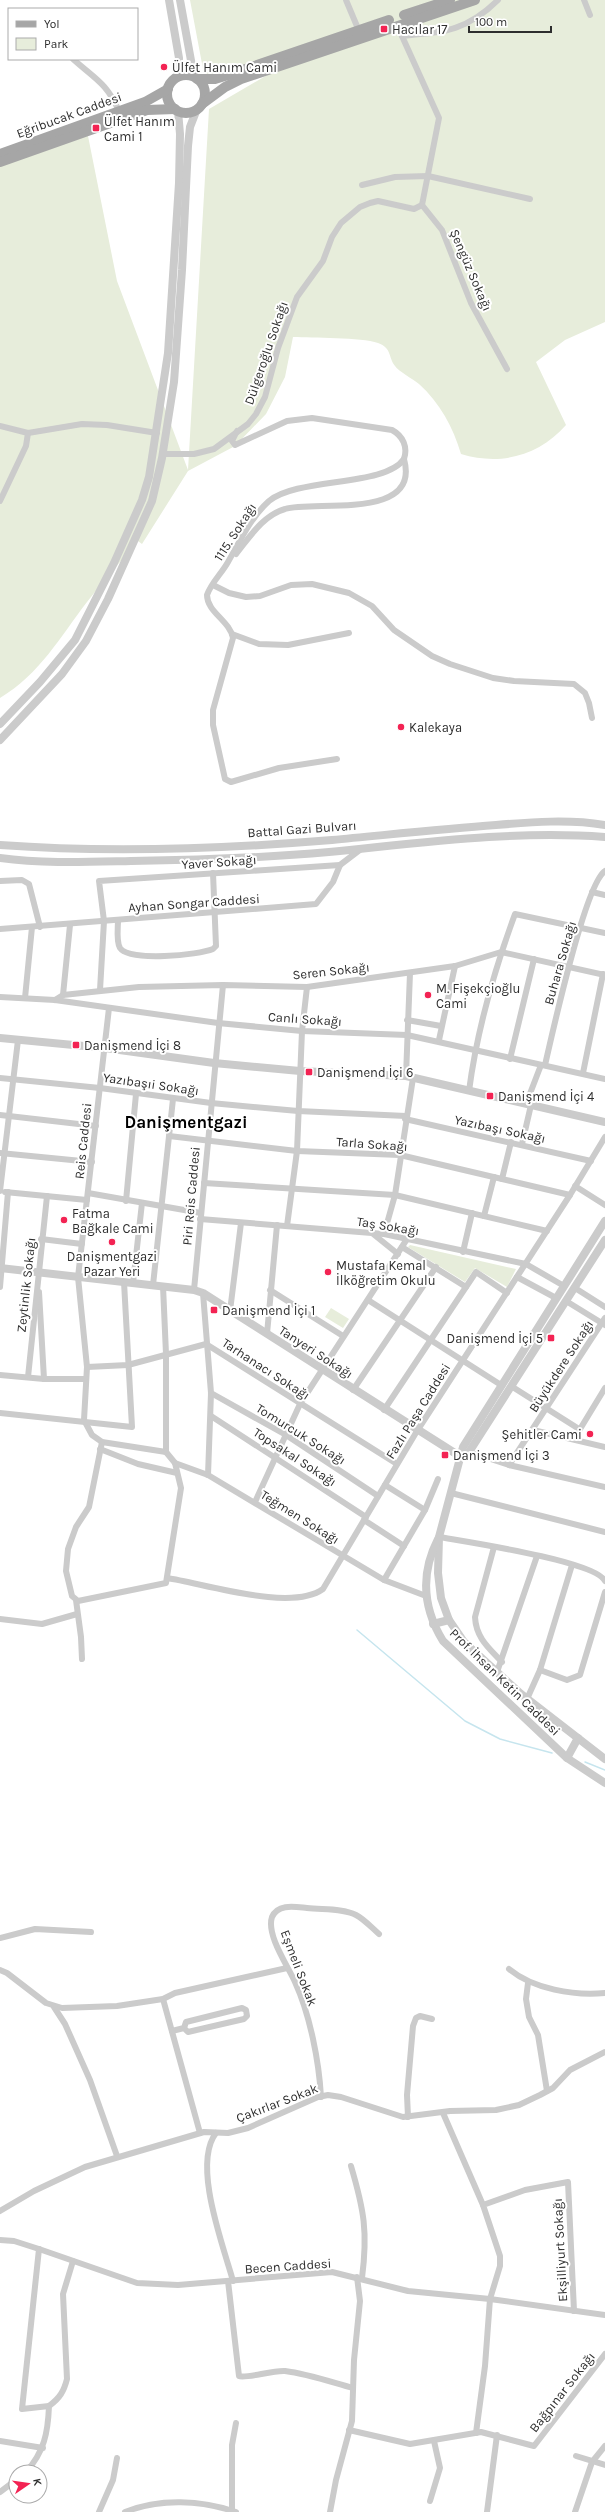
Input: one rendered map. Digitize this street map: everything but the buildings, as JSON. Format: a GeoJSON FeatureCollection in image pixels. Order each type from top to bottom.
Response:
{"type":"FeatureCollection","features":[{"type":"Feature","properties":{"kind":"main road"},"geometry":{"type":"LineString","coordinates":[[178,77],[214,78],[228,75],[450,0]]}},
{"type":"Feature","properties":{"kind":"main road"},"geometry":{"type":"LineString","coordinates":[[200,107],[225,87],[241,79],[397,24],[475,0]]}},
{"type":"Feature","properties":{"kind":"main road","name":"Eğribucak Caddesi"},"geometry":{"type":"LineString","coordinates":[[0,154],[145,102],[168,89],[178,77]]}},
{"type":"Feature","properties":{"kind":"main road"},"geometry":{"type":"LineString","coordinates":[[195,78],[204,88],[200,107]]}},
{"type":"Feature","properties":{"kind":"main road"},"geometry":{"type":"LineString","coordinates":[[168,89],[168,100],[177,110]]}},
{"type":"Feature","properties":{"kind":"main road","name":"Eğribucak Caddesi"},"geometry":{"type":"LineString","coordinates":[[0,162],[147,110],[177,110],[190,113],[200,107]]}},
{"type":"Feature","properties":{"kind":"street"},"geometry":{"type":"LineString","coordinates":[[169,0],[179,58],[178,77]]}},
{"type":"Feature","properties":{"kind":"street"},"geometry":{"type":"LineString","coordinates":[[180,0],[195,78]]}},
{"type":"Feature","properties":{"kind":"street"},"geometry":{"type":"LineString","coordinates":[[346,0],[359,31]]}},
{"type":"Feature","properties":{"kind":"street"},"geometry":{"type":"LineString","coordinates":[[402,36],[455,30],[471,22],[498,0]]}},
{"type":"Feature","properties":{"kind":"street"},"geometry":{"type":"LineString","coordinates":[[584,0],[590,15]]}},
{"type":"Feature","properties":{"kind":"street"},"geometry":{"type":"LineString","coordinates":[[397,24],[439,118],[422,206]]}},
{"type":"Feature","properties":{"kind":"street"},"geometry":{"type":"LineString","coordinates":[[74,60],[100,80],[112,96],[119,111]]}},
{"type":"Feature","properties":{"kind":"street"},"geometry":{"type":"LineString","coordinates":[[0,740],[62,674],[98,621],[152,501],[163,454],[178,336],[190,127],[200,107]]}},
{"type":"Feature","properties":{"kind":"street"},"geometry":{"type":"LineString","coordinates":[[0,724],[58,661],[75,640],[89,616],[142,500],[149,476],[157,433],[168,353],[173,286],[180,134],[177,110]]}},
{"type":"Feature","properties":{"kind":"street"},"geometry":{"type":"LineString","coordinates":[[362,185],[395,177],[428,176],[530,199]]}},
{"type":"Feature","properties":{"kind":"street","name":"Dülgeroğlu Sokağı"},"geometry":{"type":"LineString","coordinates":[[163,454],[194,454],[214,449],[256,414],[265,397],[278,348],[297,297],[323,261],[341,223],[360,207],[378,201],[414,209],[422,206]]}},
{"type":"Feature","properties":{"kind":"street","name":"Şengüz Sokağı"},"geometry":{"type":"LineString","coordinates":[[422,206],[442,230],[471,303],[507,369]]}},
{"type":"Feature","properties":{"kind":"street"},"geometry":{"type":"LineString","coordinates":[[226,565],[262,522],[283,509],[299,506],[350,506],[384,499],[400,489],[406,477],[404,443],[397,433],[392,430],[312,418],[287,421],[235,445],[232,441],[237,431]]}},
{"type":"Feature","properties":{"kind":"street"},"geometry":{"type":"LineString","coordinates":[[0,426],[28,433],[82,424],[107,425],[157,433]]}},
{"type":"Feature","properties":{"kind":"street"},"geometry":{"type":"LineString","coordinates":[[0,501],[26,446],[28,433]]}},
{"type":"Feature","properties":{"kind":"street","name":"1115. Sokağı"},"geometry":{"type":"LineString","coordinates":[[232,634],[208,601],[207,595],[256,516],[269,501],[282,493],[312,485],[342,483],[396,467],[404,459]]}},
{"type":"Feature","properties":{"kind":"street"},"geometry":{"type":"LineString","coordinates":[[213,585],[228,593],[246,597],[260,596],[291,585],[312,584],[349,593],[372,606],[394,630],[432,656],[450,664],[493,678],[514,681],[574,684],[585,693],[592,718]]}},
{"type":"Feature","properties":{"kind":"street"},"geometry":{"type":"LineString","coordinates":[[337,759],[279,768],[231,782],[225,779],[213,718],[232,642],[232,634],[259,644],[288,645],[349,633]]}},
{"type":"Feature","properties":{"kind":"street","name":"Battal Gazi Bulvarı"},"geometry":{"type":"LineString","coordinates":[[0,845],[124,850],[333,840],[537,822],[579,822],[605,825]]}},
{"type":"Feature","properties":{"kind":"street","name":"Battal Gazi Bulvarı"},"geometry":{"type":"LineString","coordinates":[[0,858],[83,862],[158,861],[361,848],[472,838],[549,835],[605,838]]}},
{"type":"Feature","properties":{"kind":"street","name":"Ayhan Songar Caddesi"},"geometry":{"type":"LineString","coordinates":[[0,929],[70,925],[316,904],[333,882],[340,865],[361,848]]}},
{"type":"Feature","properties":{"kind":"street","name":"Yaver Sokağı"},"geometry":{"type":"LineString","coordinates":[[104,921],[99,881],[340,865]]}},
{"type":"Feature","properties":{"kind":"street","name":"Buhara Sokağı"},"geometry":{"type":"LineString","coordinates":[[522,1144],[528,1105],[543,1065],[568,966],[592,892],[605,871]]}},
{"type":"Feature","properties":{"kind":"street"},"geometry":{"type":"LineString","coordinates":[[118,920],[119,945],[124,952],[147,956],[176,955],[204,952],[215,948],[213,873]]}},
{"type":"Feature","properties":{"kind":"street"},"geometry":{"type":"LineString","coordinates":[[0,881],[22,880],[29,884],[40,926]]}},
{"type":"Feature","properties":{"kind":"street"},"geometry":{"type":"LineString","coordinates":[[592,892],[605,895]]}},
{"type":"Feature","properties":{"kind":"street"},"geometry":{"type":"LineString","coordinates":[[469,1091],[475,1049],[501,952],[514,914],[581,926],[605,933]]}},
{"type":"Feature","properties":{"kind":"street"},"geometry":{"type":"LineString","coordinates":[[100,990],[104,921]]}},
{"type":"Feature","properties":{"kind":"street"},"geometry":{"type":"LineString","coordinates":[[55,1000],[63,994],[70,925]]}},
{"type":"Feature","properties":{"kind":"street"},"geometry":{"type":"LineString","coordinates":[[25,998],[32,927]]}},
{"type":"Feature","properties":{"kind":"street","name":"Seren Sokağı"},"geometry":{"type":"LineString","coordinates":[[63,994],[100,990],[223,986],[307,987],[455,966],[501,952],[604,974]]}},
{"type":"Feature","properties":{"kind":"street"},"geometry":{"type":"LineString","coordinates":[[510,1059],[534,958]]}},
{"type":"Feature","properties":{"kind":"street"},"geometry":{"type":"LineString","coordinates":[[439,1040],[455,966]]}},
{"type":"Feature","properties":{"kind":"street"},"geometry":{"type":"LineString","coordinates":[[384,1234],[395,1195],[405,1118],[409,1077],[407,1020],[410,973]]}},
{"type":"Feature","properties":{"kind":"street"},"geometry":{"type":"LineString","coordinates":[[583,1073],[604,974]]}},
{"type":"Feature","properties":{"kind":"street","name":"Piri Reis Caddesi"},"geometry":{"type":"LineString","coordinates":[[194,1290],[214,1063],[223,986]]}},
{"type":"Feature","properties":{"kind":"street"},"geometry":{"type":"LineString","coordinates":[[287,1226],[297,1151],[302,1032],[307,987]]}},
{"type":"Feature","properties":{"kind":"street","name":"Canlı Sokağı"},"geometry":{"type":"LineString","coordinates":[[0,997],[55,1000],[218,1023],[302,1032],[407,1034],[439,1040],[510,1059],[583,1073],[605,1079]]}},
{"type":"Feature","properties":{"kind":"street","name":"Reis Caddesi"},"geometry":{"type":"LineString","coordinates":[[84,1420],[85,1380],[87,1367],[78,1277],[109,1008]]}},
{"type":"Feature","properties":{"kind":"street"},"geometry":{"type":"LineString","coordinates":[[407,1020],[441,1026]]}},
{"type":"Feature","properties":{"kind":"street"},"geometry":{"type":"LineString","coordinates":[[0,1038],[104,1048],[214,1063],[300,1071],[409,1077],[605,1122]]}},
{"type":"Feature","properties":{"kind":"street"},"geometry":{"type":"LineString","coordinates":[[0,1191],[2,1153],[9,1116],[12,1079],[18,1040]]}},
{"type":"Feature","properties":{"kind":"street","name":"Yazıbaşıi Sokağı"},"geometry":{"type":"LineString","coordinates":[[0,1078],[100,1088],[211,1103],[298,1111],[405,1118]]}},
{"type":"Feature","properties":{"kind":"street"},"geometry":{"type":"LineString","coordinates":[[126,1201],[136,1094]]}},
{"type":"Feature","properties":{"kind":"street"},"geometry":{"type":"LineString","coordinates":[[153,1285],[173,1099]]}},
{"type":"Feature","properties":{"kind":"street"},"geometry":{"type":"LineString","coordinates":[[0,1115],[96,1126]]}},
{"type":"Feature","properties":{"kind":"street","name":"Yazıbaşı Sokağı"},"geometry":{"type":"LineString","coordinates":[[405,1118],[591,1160]]}},
{"type":"Feature","properties":{"kind":"street","name":"Tarla Sokağı"},"geometry":{"type":"LineString","coordinates":[[169,1136],[297,1151],[400,1155],[570,1195]]}},
{"type":"Feature","properties":{"kind":"street","name":"Fazlı Paşa Caddesi"},"geometry":{"type":"LineString","coordinates":[[167,1578],[274,1598],[307,1597],[323,1589],[334,1573],[341,1556],[417,1431],[526,1264],[605,1137]]}},
{"type":"Feature","properties":{"kind":"street"},"geometry":{"type":"LineString","coordinates":[[502,1179],[511,1142]]}},
{"type":"Feature","properties":{"kind":"street"},"geometry":{"type":"LineString","coordinates":[[2,1153],[92,1162]]}},
{"type":"Feature","properties":{"kind":"street"},"geometry":{"type":"LineString","coordinates":[[484,1216],[494,1177]]}},
{"type":"Feature","properties":{"kind":"street"},"geometry":{"type":"LineString","coordinates":[[204,1183],[395,1195],[547,1231]]}},
{"type":"Feature","properties":{"kind":"street"},"geometry":{"type":"LineString","coordinates":[[575,1186],[605,1205]]}},
{"type":"Feature","properties":{"kind":"street","name":"Taş Sokağı"},"geometry":{"type":"LineString","coordinates":[[0,1191],[46,1196],[88,1197],[126,1201],[241,1223],[384,1234],[463,1252],[526,1264],[564,1286]]}},
{"type":"Feature","properties":{"kind":"street"},"geometry":{"type":"LineString","coordinates":[[0,1286],[8,1192]]}},
{"type":"Feature","properties":{"kind":"street","name":"Zeytinlik Sokağı"},"geometry":{"type":"LineString","coordinates":[[28,1377],[36,1272],[42,1240],[46,1196]]}},
{"type":"Feature","properties":{"kind":"street"},"geometry":{"type":"LineString","coordinates":[[133,1283],[142,1204]]}},
{"type":"Feature","properties":{"kind":"street"},"geometry":{"type":"LineString","coordinates":[[463,1252],[472,1213]]}},
{"type":"Feature","properties":{"kind":"street"},"geometry":{"type":"LineString","coordinates":[[605,1221],[463,1447],[439,1537],[537,1556],[592,1570],[605,1581]]}},
{"type":"Feature","properties":{"kind":"street"},"geometry":{"type":"LineString","coordinates":[[230,1311],[241,1223]]}},
{"type":"Feature","properties":{"kind":"street"},"geometry":{"type":"LineString","coordinates":[[267,1334],[277,1225]]}},
{"type":"Feature","properties":{"kind":"street"},"geometry":{"type":"LineString","coordinates":[[371,1233],[398,1254]]}},
{"type":"Feature","properties":{"kind":"street"},"geometry":{"type":"LineString","coordinates":[[255,1502],[300,1404],[343,1336],[408,1239]]}},
{"type":"Feature","properties":{"kind":"street"},"geometry":{"type":"LineString","coordinates":[[42,1240],[82,1244]]}},
{"type":"Feature","properties":{"kind":"street"},"geometry":{"type":"LineString","coordinates":[[461,1457],[469,1452],[605,1240]]}},
{"type":"Feature","properties":{"kind":"street"},"geometry":{"type":"LineString","coordinates":[[402,1247],[466,1287]]}},
{"type":"Feature","properties":{"kind":"street"},"geometry":{"type":"LineString","coordinates":[[353,1390],[436,1267]]}},
{"type":"Feature","properties":{"kind":"street","name":"Tanyeri Sokağı"},"geometry":{"type":"LineString","coordinates":[[1,1268],[163,1286],[194,1290],[203,1293],[417,1431],[461,1457]]}},
{"type":"Feature","properties":{"kind":"street"},"geometry":{"type":"LineString","coordinates":[[36,1272],[44,1379]]}},
{"type":"Feature","properties":{"kind":"street"},"geometry":{"type":"LineString","coordinates":[[384,1410],[476,1272],[507,1293]]}},
{"type":"Feature","properties":{"kind":"street"},"geometry":{"type":"LineString","coordinates":[[517,1277],[556,1298]]}},
{"type":"Feature","properties":{"kind":"street"},"geometry":{"type":"LineString","coordinates":[[0,1413],[84,1420],[132,1427],[124,1282]]}},
{"type":"Feature","properties":{"kind":"street"},"geometry":{"type":"LineString","coordinates":[[101,1445],[89,1507],[76,1527],[68,1548],[66,1571],[72,1596],[81,1602],[166,1583],[181,1488],[175,1463],[166,1452],[166,1354],[163,1286]]}},
{"type":"Feature","properties":{"kind":"street"},"geometry":{"type":"LineString","coordinates":[[574,1288],[605,1307]]}},
{"type":"Feature","properties":{"kind":"street"},"geometry":{"type":"LineString","coordinates":[[270,1290],[343,1336]]}},
{"type":"Feature","properties":{"kind":"street"},"geometry":{"type":"LineString","coordinates":[[203,1293],[211,1393],[208,1475]]}},
{"type":"Feature","properties":{"kind":"street"},"geometry":{"type":"LineString","coordinates":[[368,1300],[501,1385]]}},
{"type":"Feature","properties":{"kind":"street"},"geometry":{"type":"LineString","coordinates":[[566,1301],[604,1322]]}},
{"type":"Feature","properties":{"kind":"street","name":"Büyükdere Sokağı"},"geometry":{"type":"LineString","coordinates":[[509,1465],[604,1322]]}},
{"type":"Feature","properties":{"kind":"street","name":"Tarhanacı Sokağı"},"geometry":{"type":"LineString","coordinates":[[87,1367],[128,1365],[206,1344],[397,1464]]}},
{"type":"Feature","properties":{"kind":"street"},"geometry":{"type":"LineString","coordinates":[[0,1375],[44,1379],[85,1380]]}},
{"type":"Feature","properties":{"kind":"street"},"geometry":{"type":"LineString","coordinates":[[511,1386],[579,1429]]}},
{"type":"Feature","properties":{"kind":"street"},"geometry":{"type":"LineString","coordinates":[[574,1440],[579,1429],[605,1388]]}},
{"type":"Feature","properties":{"kind":"street","name":"Tomurcuk Sokağı"},"geometry":{"type":"LineString","coordinates":[[211,1393],[286,1435],[378,1496]]}},
{"type":"Feature","properties":{"kind":"street","name":"Topsakal Sokağı"},"geometry":{"type":"LineString","coordinates":[[210,1416],[276,1457],[404,1546]]}},
{"type":"Feature","properties":{"kind":"street"},"geometry":{"type":"LineString","coordinates":[[84,1420],[92,1435],[101,1445],[138,1464],[177,1473]]}},
{"type":"Feature","properties":{"kind":"street"},"geometry":{"type":"LineString","coordinates":[[533,1430],[605,1447]]}},
{"type":"Feature","properties":{"kind":"street"},"geometry":{"type":"LineString","coordinates":[[101,1445],[166,1452]]}},
{"type":"Feature","properties":{"kind":"street"},"geometry":{"type":"LineString","coordinates":[[469,1452],[509,1465],[605,1487]]}},
{"type":"Feature","properties":{"kind":"street","name":"Teğmen Sokağı"},"geometry":{"type":"LineString","coordinates":[[175,1463],[208,1475],[255,1502],[341,1556],[384,1580],[426,1596]]}},
{"type":"Feature","properties":{"kind":"street"},"geometry":{"type":"LineString","coordinates":[[384,1580],[425,1510],[438,1479]]}},
{"type":"Feature","properties":{"kind":"street"},"geometry":{"type":"LineString","coordinates":[[385,1484],[425,1510]]}},
{"type":"Feature","properties":{"kind":"street"},"geometry":{"type":"LineString","coordinates":[[451,1493],[605,1532]]}},
{"type":"Feature","properties":{"kind":"street","name":"Prof. İhsan Ketin Caddesi"},"geometry":{"type":"LineString","coordinates":[[439,1537],[428,1562],[425,1575],[426,1596],[433,1624],[443,1641],[459,1658],[567,1758],[605,1783]]}},
{"type":"Feature","properties":{"kind":"street","name":"Prof. İhsan Ketin Caddesi"},"geometry":{"type":"LineString","coordinates":[[439,1537],[438,1573],[441,1598],[449,1620],[464,1642],[527,1699],[605,1759]]}},
{"type":"Feature","properties":{"kind":"street"},"geometry":{"type":"LineString","coordinates":[[494,1547],[475,1617],[475,1627],[484,1644],[502,1662]]}},
{"type":"Feature","properties":{"kind":"street"},"geometry":{"type":"LineString","coordinates":[[498,1672],[537,1556]]}},
{"type":"Feature","properties":{"kind":"street"},"geometry":{"type":"LineString","coordinates":[[527,1699],[540,1670],[572,1565]]}},
{"type":"Feature","properties":{"kind":"street"},"geometry":{"type":"LineString","coordinates":[[540,1670],[567,1680],[576,1678],[580,1674],[605,1592]]}},
{"type":"Feature","properties":{"kind":"street"},"geometry":{"type":"LineString","coordinates":[[76,1600],[81,1636],[82,1660]]}},
{"type":"Feature","properties":{"kind":"street"},"geometry":{"type":"LineString","coordinates":[[0,1619],[42,1624],[77,1614]]}},
{"type":"Feature","properties":{"kind":"street"},"geometry":{"type":"LineString","coordinates":[[433,1624],[449,1620]]}},
{"type":"Feature","properties":{"kind":"street"},"geometry":{"type":"LineString","coordinates":[[567,1758],[578,1738]]}},
{"type":"Feature","properties":{"kind":"street","name":"Eşmeli Sokak"},"geometry":{"type":"LineString","coordinates":[[321,2097],[319,2066],[304,2009],[295,1982],[287,1968],[272,1928],[273,1916],[282,1908],[292,1907],[356,1915],[379,1934]]}},
{"type":"Feature","properties":{"kind":"street"},"geometry":{"type":"LineString","coordinates":[[0,1938],[35,1929],[91,1932]]}},
{"type":"Feature","properties":{"kind":"street"},"geometry":{"type":"LineString","coordinates":[[54,2007],[117,2006],[163,1999],[175,1993],[287,1968]]}},
{"type":"Feature","properties":{"kind":"street"},"geometry":{"type":"LineString","coordinates":[[509,1969],[528,1983],[572,1992],[605,1993]]}},
{"type":"Feature","properties":{"kind":"street"},"geometry":{"type":"LineString","coordinates":[[0,1970],[7,1973],[54,2007],[65,2024],[90,2080],[117,2156]]}},
{"type":"Feature","properties":{"kind":"street"},"geometry":{"type":"LineString","coordinates":[[528,1983],[526,1999],[529,2017],[538,2034],[547,2092]]}},
{"type":"Feature","properties":{"kind":"street"},"geometry":{"type":"LineString","coordinates":[[163,1999],[200,2133]]}},
{"type":"Feature","properties":{"kind":"street"},"geometry":{"type":"LineString","coordinates":[[242,2008],[246,2010],[247,2016],[244,2019],[188,2032],[184,2028],[186,2022],[242,2008]]}},
{"type":"Feature","properties":{"kind":"street"},"geometry":{"type":"LineString","coordinates":[[408,2116],[407,2095],[413,2026],[420,2016],[432,2018]]}},
{"type":"Feature","properties":{"kind":"street"},"geometry":{"type":"LineString","coordinates":[[172,2031],[184,2028]]}},
{"type":"Feature","properties":{"kind":"street","name":"Çakırlar Sokak"},"geometry":{"type":"LineString","coordinates":[[0,2211],[60,2178],[117,2156],[200,2133],[228,2133],[248,2128],[321,2097],[341,2097],[381,2111],[408,2116],[496,2110],[519,2105],[547,2092],[561,2081],[570,2070],[605,2052]]}},
{"type":"Feature","properties":{"kind":"street"},"geometry":{"type":"LineString","coordinates":[[443,2113],[483,2205],[500,2256],[500,2266],[490,2299],[485,2366],[476,2433]]}},
{"type":"Feature","properties":{"kind":"street"},"geometry":{"type":"LineString","coordinates":[[216,2132],[207,2150],[208,2181],[212,2206],[231,2281],[239,2376],[245,2377],[265,2371],[285,2371],[353,2388]]}},
{"type":"Feature","properties":{"kind":"street"},"geometry":{"type":"LineString","coordinates":[[330,2512],[349,2430],[360,2301],[360,2278],[365,2232],[363,2206],[351,2166]]}},
{"type":"Feature","properties":{"kind":"street","name":"Ekşilliyurt Sokağı"},"geometry":{"type":"LineString","coordinates":[[483,2205],[525,2190],[568,2182],[574,2311]]}},
{"type":"Feature","properties":{"kind":"street","name":"Becen Caddesi"},"geometry":{"type":"LineString","coordinates":[[0,2240],[14,2241],[137,2283],[178,2285],[332,2272],[408,2291],[490,2299],[605,2315]]}},
{"type":"Feature","properties":{"kind":"street"},"geometry":{"type":"LineString","coordinates":[[39,2249],[22,2409],[49,2406],[58,2399],[64,2390],[67,2379],[63,2294],[73,2261]]}},
{"type":"Feature","properties":{"kind":"street","name":"Bağpınar Sokağı"},"geometry":{"type":"LineString","coordinates":[[349,2430],[410,2444],[476,2433],[497,2435],[534,2446],[605,2354]]}},
{"type":"Feature","properties":{"kind":"street"},"geometry":{"type":"LineString","coordinates":[[33,2464],[43,2448],[49,2428],[49,2406]]}},
{"type":"Feature","properties":{"kind":"street"},"geometry":{"type":"LineString","coordinates":[[125,2512],[139,2506],[185,2502],[233,2512],[232,2445],[236,2423]]}},
{"type":"Feature","properties":{"kind":"street"},"geometry":{"type":"LineString","coordinates":[[487,2512],[497,2435]]}},
{"type":"Feature","properties":{"kind":"street"},"geometry":{"type":"LineString","coordinates":[[430,2501],[440,2468],[434,2440]]}},
{"type":"Feature","properties":{"kind":"street"},"geometry":{"type":"LineString","coordinates":[[0,2441],[43,2448]]}},
{"type":"Feature","properties":{"kind":"street"},"geometry":{"type":"LineString","coordinates":[[575,2512],[592,2462],[605,2446]]}},
{"type":"Feature","properties":{"kind":"street"},"geometry":{"type":"LineString","coordinates":[[576,2456],[605,2465]]}},
{"type":"Feature","properties":{"kind":"street"},"geometry":{"type":"LineString","coordinates":[[100,2512],[113,2480],[117,2458]]}},
{"type":"Feature","properties":{"kind":"green space"},"geometry":{"type":"Polygon","coordinates":[[[190,0],[605,0],[605,322],[565,340],[536,362],[566,425],[555,436],[531,451],[518,456],[490,459],[461,454],[450,425],[439,407],[427,391],[397,368],[393,363],[386,347],[370,341],[336,338],[293,337],[285,377],[266,414],[235,446],[188,471],[142,544],[138,541],[112,571],[48,654],[27,678],[0,698],[0,155],[86,126],[117,281],[188,470],[209,109],[312,49],[206,85],[190,0]]]}},
{"type":"Feature","properties":{"kind":"green space"},"geometry":{"type":"Polygon","coordinates":[[[410,1245],[516,1269],[507,1287],[475,1268],[465,1282],[408,1247],[410,1245]]]}},
{"type":"Feature","properties":{"kind":"green space"},"geometry":{"type":"Polygon","coordinates":[[[331,1308],[349,1319],[343,1328],[325,1317],[331,1308]]]}},
{"type":"Feature","properties":{"kind":"waterway"},"geometry":{"type":"LineString","coordinates":[[357,1630],[465,1721],[500,1739],[552,1753]]}},
{"type":"Feature","properties":{"kind":"waterway"},"geometry":{"type":"LineString","coordinates":[[585,1762],[605,1770]]}},
{"type":"Feature","properties":{"kind":"place","name":"Hacılar 17"},"geometry":{"type":"Point","coordinates":[384,29]}},
{"type":"Feature","properties":{"kind":"place","name":"Ülfet Hanım Cami"},"geometry":{"type":"Point","coordinates":[164,67]}},
{"type":"Feature","properties":{"kind":"place","name":"Ülfet Hanım Cami 1"},"geometry":{"type":"Point","coordinates":[96,128]}},
{"type":"Feature","properties":{"kind":"place","name":"Kalekaya"},"geometry":{"type":"Point","coordinates":[401,727]}},
{"type":"Feature","properties":{"kind":"place","name":"M. Fişekçioğlu Cami"},"geometry":{"type":"Point","coordinates":[428,995]}},
{"type":"Feature","properties":{"kind":"place","name":"Danişmend İçi 8"},"geometry":{"type":"Point","coordinates":[76,1045]}},
{"type":"Feature","properties":{"kind":"place","name":"Danişmend İçi 6"},"geometry":{"type":"Point","coordinates":[309,1072]}},
{"type":"Feature","properties":{"kind":"place","name":"Danişmend İçi 4"},"geometry":{"type":"Point","coordinates":[490,1096]}},
{"type":"Feature","properties":{"kind":"place","name":"Fatma Bağkale Cami"},"geometry":{"type":"Point","coordinates":[64,1220]}},
{"type":"Feature","properties":{"kind":"place","name":"Danişmentgazi Pazar Yeri"},"geometry":{"type":"Point","coordinates":[112,1242]}},
{"type":"Feature","properties":{"kind":"place","name":"Mustafa Kemal İlköğretim Okulu"},"geometry":{"type":"Point","coordinates":[328,1272]}},
{"type":"Feature","properties":{"kind":"place","name":"Danişmend İçi 1"},"geometry":{"type":"Point","coordinates":[214,1310]}},
{"type":"Feature","properties":{"kind":"place","name":"Danişmend İçi 5"},"geometry":{"type":"Point","coordinates":[551,1338]}},
{"type":"Feature","properties":{"kind":"place","name":"Şehitler Cami"},"geometry":{"type":"Point","coordinates":[590,1434]}},
{"type":"Feature","properties":{"kind":"place","name":"Danişmend İçi 3"},"geometry":{"type":"Point","coordinates":[445,1455]}},
{"type":"Feature","properties":{"kind":"district","name":"Danişmentgazi"},"geometry":{"type":"Point","coordinates":[186,1122]}}]}
